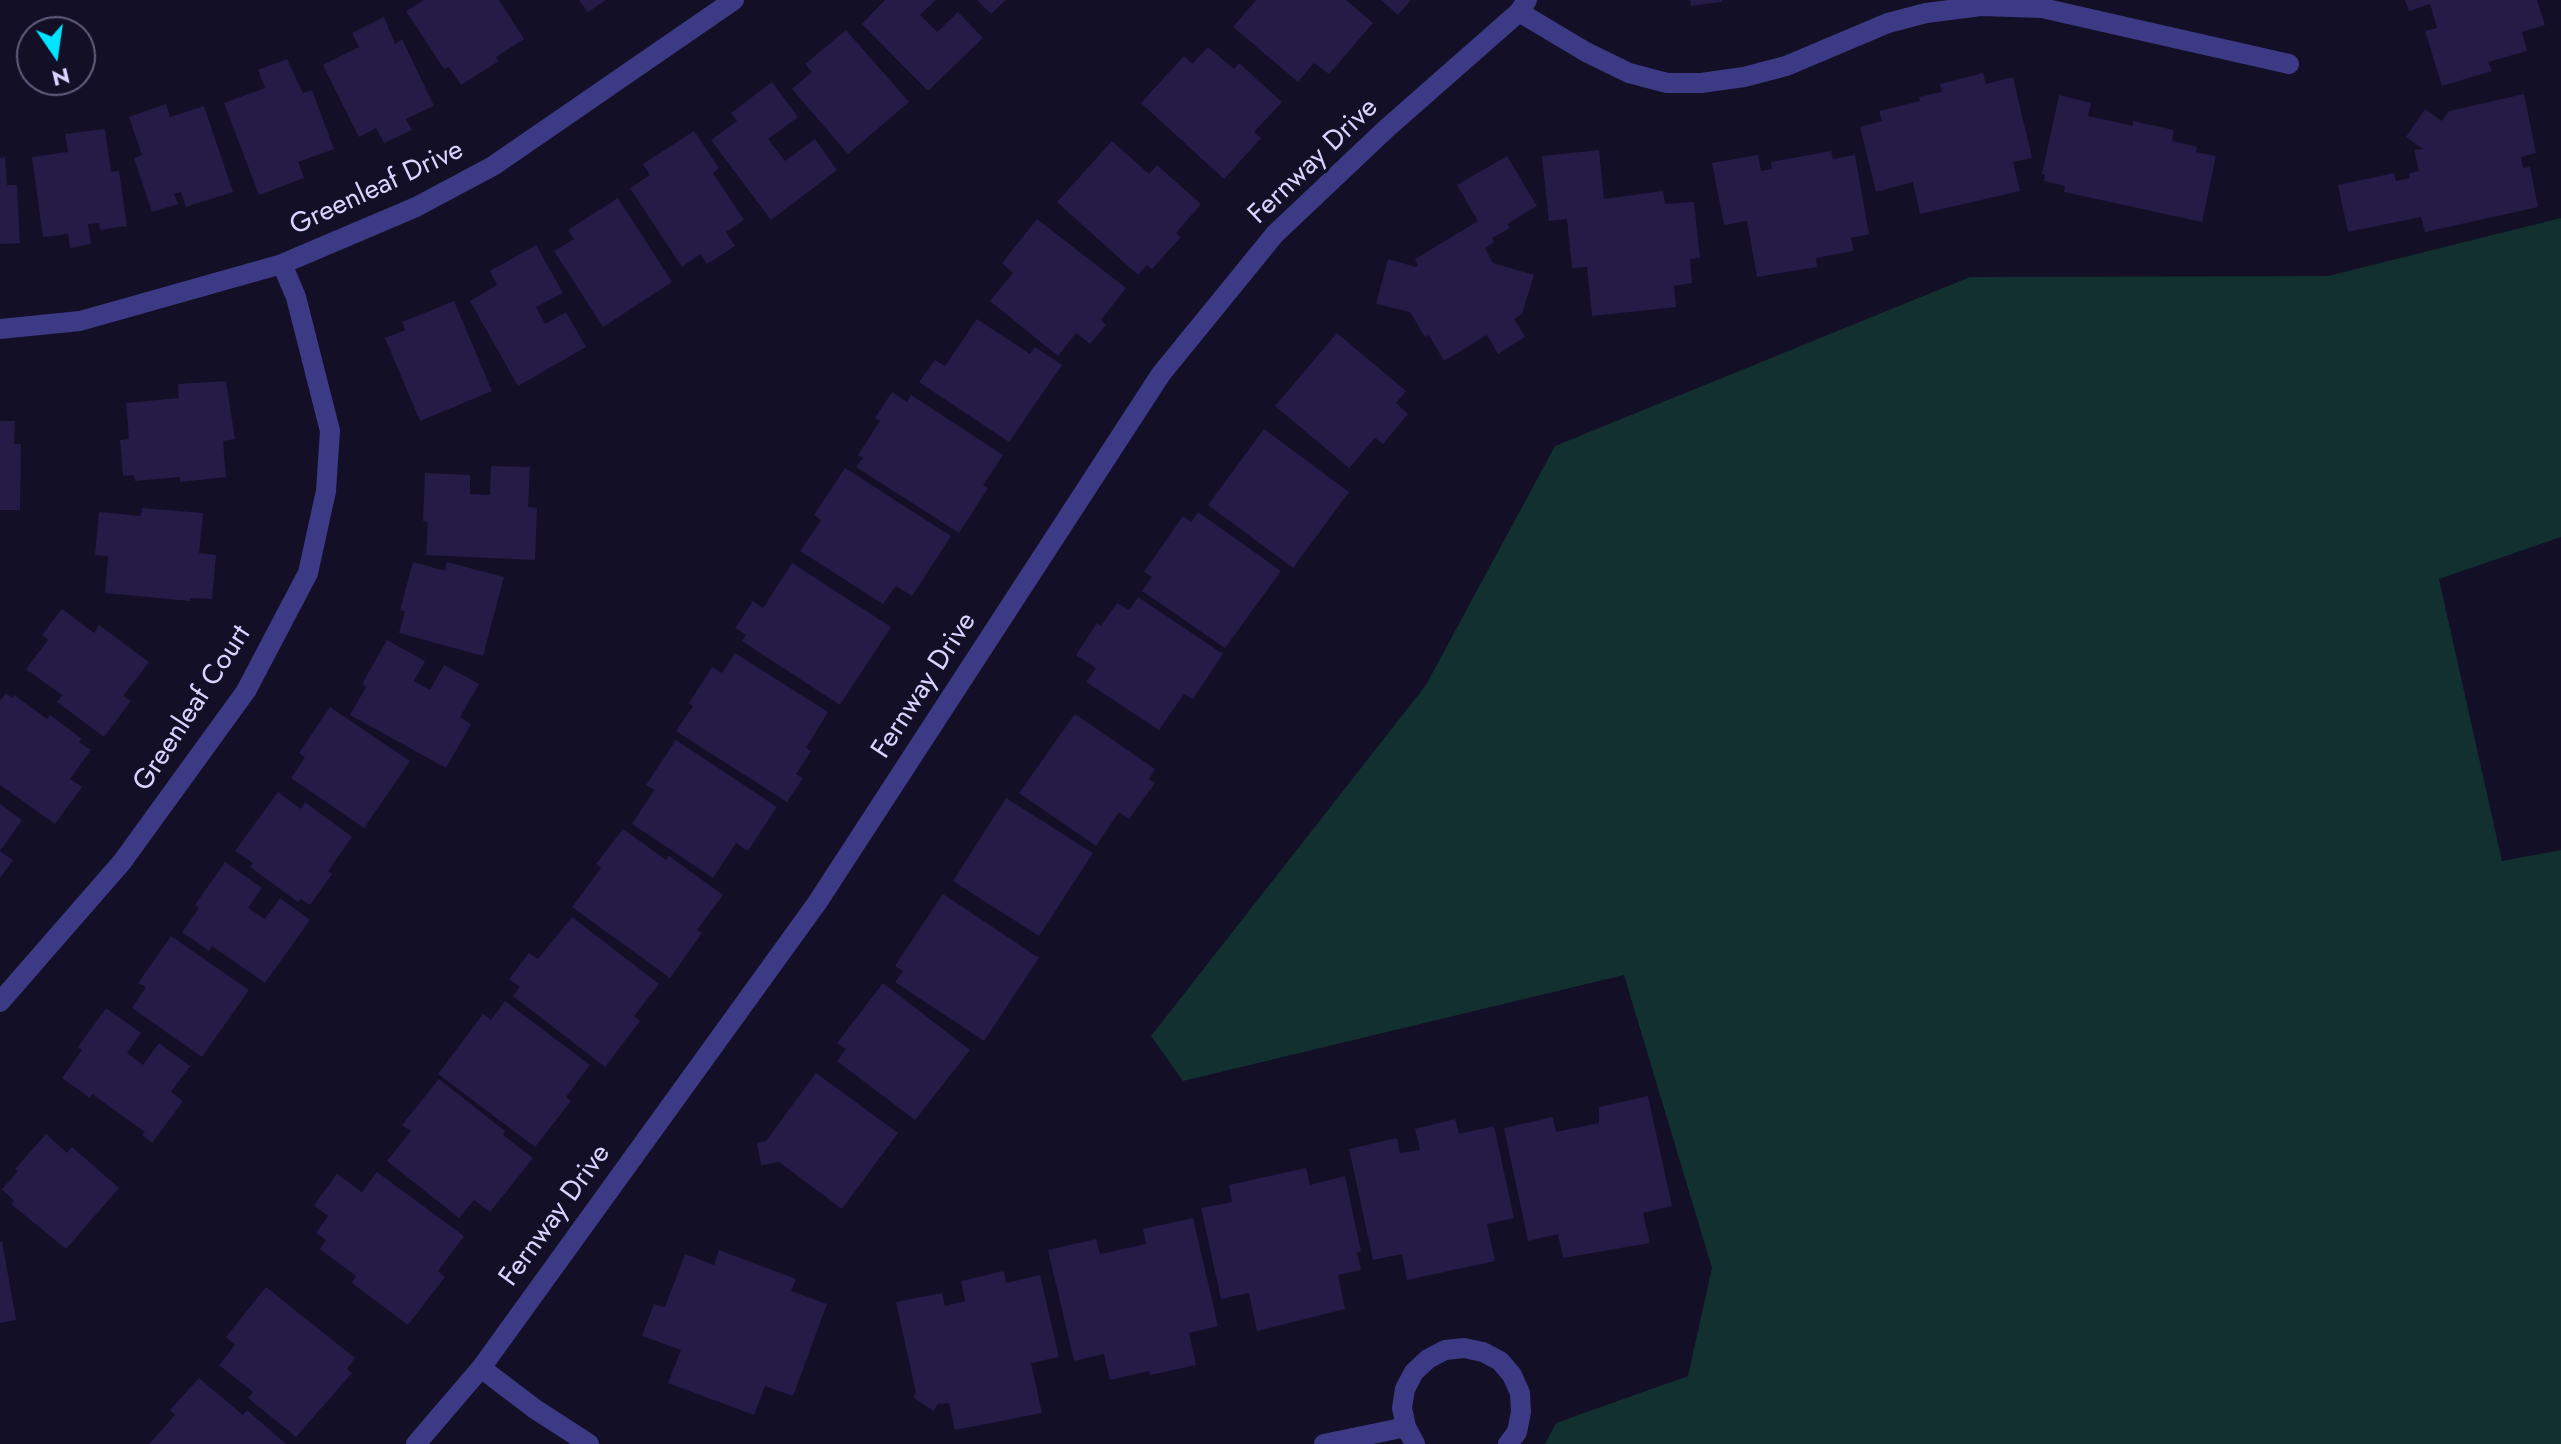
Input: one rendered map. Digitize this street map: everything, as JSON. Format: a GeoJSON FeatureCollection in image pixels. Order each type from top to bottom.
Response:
{"type":"FeatureCollection","features":[{"type":"Feature","properties":{"kind":"street","name":"Greenleaf Drive"},"geometry":{"type":"LineString","coordinates":[[0,329],[80,321],[282,264],[416,207],[493,166],[734,0]]}},
{"type":"Feature","properties":{"kind":"street"},"geometry":{"type":"LineString","coordinates":[[1523,6],[1586,52],[1629,73],[1667,83],[1701,83],[1744,77],[1786,66],[1888,23],[1926,13],[1981,6],[2042,8],[2289,64]]}},
{"type":"Feature","properties":{"kind":"street","name":"Fernway Drive"},"geometry":{"type":"LineString","coordinates":[[416,1444],[481,1368],[817,903],[1161,374],[1275,234],[1523,6]]}},
{"type":"Feature","properties":{"kind":"street","name":"Greenleaf Court"},"geometry":{"type":"LineString","coordinates":[[0,1002],[122,862],[246,691],[308,573],[326,491],[330,431],[296,297],[282,264]]}},
{"type":"Feature","properties":{"kind":"street"},"geometry":{"type":"LineString","coordinates":[[1324,1444],[1411,1436],[1402,1408],[1405,1389],[1414,1372],[1428,1359],[1445,1350],[1464,1348],[1483,1352],[1500,1361],[1512,1375],[1520,1393],[1521,1412],[1517,1432],[1508,1444]]}},
{"type":"Feature","properties":{"kind":"street"},"geometry":{"type":"LineString","coordinates":[[481,1368],[535,1409],[589,1444]]}},
{"type":"Feature","properties":{"kind":"green space"},"geometry":{"type":"Polygon","coordinates":[[[2561,218],[2561,537],[2439,579],[2502,861],[2561,850],[2561,1444],[1545,1444],[1556,1423],[1688,1376],[1712,1268],[1624,975],[1183,1081],[1151,1036],[1426,685],[1555,446],[1970,277],[2328,276],[2561,218]]]}},
{"type":"Feature","properties":{"kind":"building"},"geometry":{"type":"Polygon","coordinates":[[[424,0],[499,0],[524,39],[496,57],[499,61],[461,85],[449,67],[444,69],[406,11],[424,0]]]}},
{"type":"Feature","properties":{"kind":"building"},"geometry":{"type":"Polygon","coordinates":[[[579,0],[606,0],[588,12],[579,0]]]}},
{"type":"Feature","properties":{"kind":"building"},"geometry":{"type":"Polygon","coordinates":[[[885,0],[936,0],[920,15],[937,32],[958,12],[983,38],[928,91],[862,24],[885,0]]]}},
{"type":"Feature","properties":{"kind":"building"},"geometry":{"type":"Polygon","coordinates":[[[977,0],[1006,0],[991,14],[977,0]]]}},
{"type":"Feature","properties":{"kind":"building"},"geometry":{"type":"Polygon","coordinates":[[[1256,0],[1346,0],[1373,23],[1329,74],[1314,63],[1298,82],[1233,27],[1256,0]]]}},
{"type":"Feature","properties":{"kind":"building"},"geometry":{"type":"Polygon","coordinates":[[[1381,0],[1411,0],[1398,15],[1381,0]]]}},
{"type":"Feature","properties":{"kind":"building"},"geometry":{"type":"Polygon","coordinates":[[[1690,0],[1722,0],[1722,2],[1691,6],[1690,0]]]}},
{"type":"Feature","properties":{"kind":"building"},"geometry":{"type":"Polygon","coordinates":[[[2405,0],[2537,0],[2545,25],[2522,32],[2527,51],[2488,62],[2492,71],[2442,86],[2425,31],[2437,28],[2430,4],[2409,11],[2405,0]]]}},
{"type":"Feature","properties":{"kind":"building"},"geometry":{"type":"Polygon","coordinates":[[[384,17],[395,44],[402,39],[434,106],[406,119],[412,130],[384,143],[376,128],[359,137],[323,65],[359,47],[352,33],[384,17]]]}},
{"type":"Feature","properties":{"kind":"building"},"geometry":{"type":"Polygon","coordinates":[[[846,30],[909,102],[848,154],[792,89],[812,72],[805,64],[846,30]]]}},
{"type":"Feature","properties":{"kind":"building"},"geometry":{"type":"Polygon","coordinates":[[[1208,47],[1234,69],[1239,63],[1282,102],[1254,132],[1261,138],[1224,179],[1141,103],[1184,56],[1192,64],[1208,47]]]}},
{"type":"Feature","properties":{"kind":"building"},"geometry":{"type":"Polygon","coordinates":[[[287,59],[303,93],[312,90],[334,149],[298,162],[304,178],[259,195],[224,103],[265,88],[258,70],[287,59]]]}},
{"type":"Feature","properties":{"kind":"building"},"geometry":{"type":"Polygon","coordinates":[[[1983,73],[1986,84],[2013,77],[2032,158],[2013,162],[2020,191],[1920,214],[1913,182],[1876,192],[1860,127],[1882,121],[1879,111],[1942,92],[1940,84],[1983,73]]]}},
{"type":"Feature","properties":{"kind":"building"},"geometry":{"type":"Polygon","coordinates":[[[772,82],[798,117],[768,139],[785,161],[815,139],[837,170],[771,220],[711,140],[737,121],[731,113],[772,82]]]}},
{"type":"Feature","properties":{"kind":"building"},"geometry":{"type":"Polygon","coordinates":[[[2524,94],[2536,153],[2521,157],[2523,168],[2530,167],[2538,207],[2425,232],[2421,217],[2348,232],[2338,185],[2394,173],[2396,181],[2410,178],[2409,173],[2419,171],[2414,150],[2423,149],[2406,137],[2425,109],[2442,121],[2449,111],[2524,94]]]}},
{"type":"Feature","properties":{"kind":"building"},"geometry":{"type":"Polygon","coordinates":[[[2059,95],[2091,103],[2088,116],[2133,126],[2133,121],[2174,130],[2172,141],[2197,147],[2196,152],[2216,156],[2202,222],[2064,192],[2065,186],[2044,181],[2045,175],[2042,174],[2059,95]]]}},
{"type":"Feature","properties":{"kind":"building"},"geometry":{"type":"Polygon","coordinates":[[[166,104],[170,117],[204,106],[233,192],[186,207],[181,192],[174,194],[178,204],[152,212],[134,158],[142,155],[129,117],[166,104]]]}},
{"type":"Feature","properties":{"kind":"building"},"geometry":{"type":"Polygon","coordinates":[[[105,129],[111,172],[119,171],[127,226],[100,230],[99,223],[88,224],[91,244],[70,248],[68,234],[43,237],[32,157],[68,152],[65,134],[105,129]]]}},
{"type":"Feature","properties":{"kind":"building"},"geometry":{"type":"Polygon","coordinates":[[[694,131],[719,168],[713,173],[744,220],[726,232],[735,246],[707,264],[700,254],[682,267],[630,188],[650,175],[643,164],[694,131]]]}},
{"type":"Feature","properties":{"kind":"building"},"geometry":{"type":"Polygon","coordinates":[[[1112,141],[1149,174],[1157,165],[1201,204],[1176,233],[1181,237],[1152,269],[1147,265],[1138,275],[1057,202],[1112,141]]]}},
{"type":"Feature","properties":{"kind":"building"},"geometry":{"type":"Polygon","coordinates":[[[1599,150],[1604,199],[1663,191],[1665,204],[1694,202],[1700,258],[1690,259],[1692,283],[1674,286],[1676,307],[1592,316],[1587,267],[1572,268],[1567,219],[1549,221],[1542,156],[1599,150]]]}},
{"type":"Feature","properties":{"kind":"building"},"geometry":{"type":"Polygon","coordinates":[[[1831,151],[1833,159],[1855,155],[1869,234],[1851,238],[1854,251],[1816,258],[1817,267],[1757,277],[1747,221],[1724,225],[1712,163],[1758,155],[1761,171],[1772,169],[1771,162],[1831,151]]]}},
{"type":"Feature","properties":{"kind":"building"},"geometry":{"type":"Polygon","coordinates":[[[1507,156],[1537,206],[1507,224],[1510,228],[1492,238],[1494,242],[1485,248],[1493,263],[1534,275],[1522,314],[1514,319],[1525,337],[1498,354],[1487,335],[1444,361],[1429,335],[1425,337],[1410,312],[1376,304],[1388,259],[1416,267],[1415,259],[1478,221],[1457,185],[1507,156]]]}},
{"type":"Feature","properties":{"kind":"building"},"geometry":{"type":"Polygon","coordinates":[[[5,157],[7,185],[17,185],[20,243],[0,244],[0,158],[5,157]]]}},
{"type":"Feature","properties":{"kind":"building"},"geometry":{"type":"Polygon","coordinates":[[[618,198],[672,282],[603,327],[554,251],[574,239],[568,230],[618,198]]]}},
{"type":"Feature","properties":{"kind":"building"},"geometry":{"type":"Polygon","coordinates":[[[1037,219],[1126,288],[1101,320],[1106,325],[1090,344],[1076,333],[1058,356],[990,301],[1013,273],[1002,263],[1037,219]]]}},
{"type":"Feature","properties":{"kind":"building"},"geometry":{"type":"Polygon","coordinates":[[[536,245],[563,293],[536,307],[545,324],[566,312],[586,347],[518,386],[470,301],[497,285],[490,271],[536,245]]]}},
{"type":"Feature","properties":{"kind":"building"},"geometry":{"type":"Polygon","coordinates":[[[454,301],[492,391],[420,421],[385,338],[405,330],[402,322],[454,301]]]}},
{"type":"Feature","properties":{"kind":"building"},"geometry":{"type":"Polygon","coordinates":[[[977,319],[1030,354],[1035,347],[1062,365],[1009,442],[919,382],[935,360],[945,366],[977,319]]]}},
{"type":"Feature","properties":{"kind":"building"},"geometry":{"type":"Polygon","coordinates":[[[1337,333],[1406,391],[1396,403],[1408,414],[1383,444],[1375,438],[1349,468],[1275,406],[1337,333]]]}},
{"type":"Feature","properties":{"kind":"building"},"geometry":{"type":"Polygon","coordinates":[[[226,381],[235,439],[223,441],[226,477],[180,482],[180,477],[135,481],[134,475],[123,476],[120,440],[129,439],[126,403],[179,398],[178,384],[226,381]]]}},
{"type":"Feature","properties":{"kind":"building"},"geometry":{"type":"Polygon","coordinates":[[[892,392],[907,402],[911,395],[1003,455],[983,485],[988,488],[959,533],[856,467],[863,458],[858,455],[880,421],[875,418],[892,392]]]}},
{"type":"Feature","properties":{"kind":"building"},"geometry":{"type":"Polygon","coordinates":[[[0,421],[15,421],[14,444],[21,444],[20,510],[0,510],[0,421]]]}},
{"type":"Feature","properties":{"kind":"building"},"geometry":{"type":"Polygon","coordinates":[[[1264,429],[1349,492],[1293,568],[1208,505],[1264,429]]]}},
{"type":"Feature","properties":{"kind":"building"},"geometry":{"type":"Polygon","coordinates":[[[491,466],[530,467],[528,507],[537,508],[535,560],[426,555],[428,522],[423,521],[425,473],[470,475],[470,494],[490,495],[491,466]]]}},
{"type":"Feature","properties":{"kind":"building"},"geometry":{"type":"Polygon","coordinates":[[[845,468],[951,536],[912,596],[896,586],[883,604],[800,551],[821,520],[814,515],[845,468]]]}},
{"type":"Feature","properties":{"kind":"building"},"geometry":{"type":"Polygon","coordinates":[[[142,508],[203,513],[199,553],[216,555],[212,599],[190,598],[190,601],[105,593],[108,556],[95,555],[99,512],[141,516],[142,508]]]}},
{"type":"Feature","properties":{"kind":"building"},"geometry":{"type":"Polygon","coordinates":[[[1198,512],[1281,571],[1225,648],[1142,591],[1152,577],[1144,572],[1183,516],[1191,522],[1198,512]]]}},
{"type":"Feature","properties":{"kind":"building"},"geometry":{"type":"Polygon","coordinates":[[[413,562],[445,571],[447,562],[504,577],[483,656],[399,633],[405,611],[400,610],[413,562]]]}},
{"type":"Feature","properties":{"kind":"building"},"geometry":{"type":"Polygon","coordinates":[[[792,563],[891,627],[840,705],[742,641],[746,635],[735,628],[753,601],[763,608],[792,563]]]}},
{"type":"Feature","properties":{"kind":"building"},"geometry":{"type":"Polygon","coordinates":[[[1138,597],[1223,654],[1193,699],[1184,694],[1159,730],[1086,682],[1096,668],[1076,655],[1097,623],[1101,626],[1117,603],[1129,610],[1138,597]]]}},
{"type":"Feature","properties":{"kind":"building"},"geometry":{"type":"Polygon","coordinates":[[[62,609],[94,633],[99,625],[149,662],[123,696],[131,701],[104,737],[57,702],[62,695],[26,669],[48,640],[42,635],[62,609]]]}},
{"type":"Feature","properties":{"kind":"building"},"geometry":{"type":"Polygon","coordinates":[[[387,640],[425,661],[414,681],[430,690],[444,665],[479,684],[460,717],[471,724],[446,768],[350,715],[366,687],[362,684],[387,640]]]}},
{"type":"Feature","properties":{"kind":"building"},"geometry":{"type":"Polygon","coordinates":[[[735,653],[828,712],[806,748],[811,751],[796,774],[803,778],[787,802],[676,731],[693,706],[689,703],[712,667],[722,673],[735,653]]]}},
{"type":"Feature","properties":{"kind":"building"},"geometry":{"type":"Polygon","coordinates":[[[6,693],[12,698],[14,695],[47,719],[50,715],[82,739],[79,742],[91,750],[70,779],[82,787],[55,824],[0,785],[0,701],[6,693]]]}},
{"type":"Feature","properties":{"kind":"building"},"geometry":{"type":"Polygon","coordinates":[[[330,707],[410,761],[364,828],[291,778],[305,757],[299,753],[330,707]]]}},
{"type":"Feature","properties":{"kind":"building"},"geometry":{"type":"Polygon","coordinates":[[[1075,714],[1155,769],[1149,779],[1155,783],[1129,819],[1119,812],[1096,846],[1019,793],[1075,714]]]}},
{"type":"Feature","properties":{"kind":"building"},"geometry":{"type":"Polygon","coordinates":[[[676,740],[777,807],[748,851],[736,843],[713,878],[632,824],[654,790],[646,785],[676,740]]]}},
{"type":"Feature","properties":{"kind":"building"},"geometry":{"type":"Polygon","coordinates":[[[278,792],[301,809],[305,802],[352,837],[328,871],[332,874],[310,905],[301,899],[298,902],[250,867],[253,863],[235,851],[278,792]]]}},
{"type":"Feature","properties":{"kind":"building"},"geometry":{"type":"Polygon","coordinates":[[[1006,798],[1093,853],[1039,936],[953,881],[1006,798]]]}},
{"type":"Feature","properties":{"kind":"building"},"geometry":{"type":"Polygon","coordinates":[[[0,804],[22,820],[0,851],[0,804]]]}},
{"type":"Feature","properties":{"kind":"building"},"geometry":{"type":"Polygon","coordinates":[[[623,829],[666,860],[669,856],[723,895],[697,930],[702,933],[670,978],[572,907],[601,868],[596,864],[623,829]]]}},
{"type":"Feature","properties":{"kind":"building"},"geometry":{"type":"Polygon","coordinates":[[[0,851],[13,860],[0,878],[0,851]]]}},
{"type":"Feature","properties":{"kind":"building"},"geometry":{"type":"Polygon","coordinates":[[[225,862],[262,888],[248,908],[265,919],[280,898],[310,920],[265,983],[212,946],[209,951],[182,932],[199,908],[195,905],[225,862]]]}},
{"type":"Feature","properties":{"kind":"building"},"geometry":{"type":"Polygon","coordinates":[[[943,894],[1039,958],[984,1041],[895,982],[903,971],[895,966],[943,894]]]}},
{"type":"Feature","properties":{"kind":"building"},"geometry":{"type":"Polygon","coordinates":[[[572,917],[659,984],[634,1016],[640,1021],[605,1067],[513,996],[520,987],[509,979],[529,953],[538,959],[572,917]]]}},
{"type":"Feature","properties":{"kind":"building"},"geometry":{"type":"Polygon","coordinates":[[[171,936],[249,990],[202,1057],[132,1008],[146,987],[138,983],[171,936]]]}},
{"type":"Feature","properties":{"kind":"building"},"geometry":{"type":"Polygon","coordinates":[[[883,983],[970,1050],[915,1120],[837,1061],[846,1049],[837,1043],[883,983]]]}},
{"type":"Feature","properties":{"kind":"building"},"geometry":{"type":"Polygon","coordinates":[[[505,1001],[590,1065],[566,1097],[571,1101],[535,1147],[438,1074],[483,1014],[491,1020],[505,1001]]]}},
{"type":"Feature","properties":{"kind":"building"},"geometry":{"type":"Polygon","coordinates":[[[106,1008],[141,1033],[127,1053],[143,1065],[159,1043],[190,1066],[171,1092],[183,1101],[152,1143],[142,1135],[145,1132],[92,1094],[90,1098],[62,1078],[82,1050],[78,1047],[106,1008]]]}},
{"type":"Feature","properties":{"kind":"building"},"geometry":{"type":"Polygon","coordinates":[[[816,1073],[898,1133],[842,1209],[779,1162],[761,1165],[757,1143],[766,1141],[816,1073]]]}},
{"type":"Feature","properties":{"kind":"building"},"geometry":{"type":"Polygon","coordinates":[[[439,1079],[505,1131],[503,1135],[533,1158],[490,1212],[474,1200],[459,1218],[387,1161],[411,1131],[402,1125],[439,1079]]]}},
{"type":"Feature","properties":{"kind":"building"},"geometry":{"type":"Polygon","coordinates":[[[1648,1096],[1672,1206],[1643,1213],[1650,1243],[1563,1258],[1558,1234],[1528,1241],[1504,1128],[1553,1117],[1556,1132],[1599,1123],[1599,1107],[1648,1096]]]}},
{"type":"Feature","properties":{"kind":"building"},"geometry":{"type":"Polygon","coordinates":[[[1455,1119],[1459,1134],[1494,1126],[1514,1218],[1487,1224],[1495,1261],[1407,1280],[1402,1254],[1373,1260],[1349,1149],[1397,1138],[1400,1153],[1420,1150],[1415,1129],[1455,1119]]]}},
{"type":"Feature","properties":{"kind":"building"},"geometry":{"type":"Polygon","coordinates":[[[46,1134],[67,1153],[72,1147],[119,1188],[66,1249],[11,1204],[14,1201],[2,1189],[46,1134]]]}},
{"type":"Feature","properties":{"kind":"building"},"geometry":{"type":"Polygon","coordinates":[[[1306,1168],[1310,1185],[1345,1176],[1361,1252],[1357,1252],[1361,1270],[1338,1275],[1345,1309],[1257,1331],[1249,1293],[1221,1299],[1201,1208],[1232,1202],[1229,1185],[1306,1168]]]}},
{"type":"Feature","properties":{"kind":"building"},"geometry":{"type":"Polygon","coordinates":[[[377,1172],[464,1236],[438,1271],[445,1277],[408,1325],[352,1283],[356,1276],[320,1249],[326,1240],[316,1233],[328,1216],[314,1205],[337,1174],[362,1192],[377,1172]]]}},
{"type":"Feature","properties":{"kind":"building"},"geometry":{"type":"Polygon","coordinates":[[[1193,1218],[1218,1326],[1189,1333],[1196,1365],[1110,1380],[1104,1354],[1074,1361],[1048,1250],[1096,1239],[1100,1254],[1146,1244],[1143,1229],[1193,1218]]]}},
{"type":"Feature","properties":{"kind":"building"},"geometry":{"type":"Polygon","coordinates":[[[0,1242],[16,1320],[0,1323],[0,1242]]]}},
{"type":"Feature","properties":{"kind":"building"},"geometry":{"type":"Polygon","coordinates":[[[719,1250],[796,1279],[791,1291],[827,1304],[793,1396],[765,1386],[754,1415],[668,1383],[681,1350],[642,1336],[654,1304],[665,1307],[685,1254],[714,1265],[719,1250]]]}},
{"type":"Feature","properties":{"kind":"building"},"geometry":{"type":"Polygon","coordinates":[[[1004,1271],[1006,1283],[1040,1275],[1059,1357],[1031,1363],[1042,1413],[955,1430],[949,1403],[938,1404],[933,1411],[913,1397],[916,1393],[896,1302],[942,1293],[945,1306],[965,1301],[961,1281],[1004,1271]]]}},
{"type":"Feature","properties":{"kind":"building"},"geometry":{"type":"Polygon","coordinates":[[[266,1287],[355,1358],[347,1369],[352,1373],[296,1437],[248,1398],[253,1392],[219,1365],[235,1345],[226,1337],[266,1287]]]}},
{"type":"Feature","properties":{"kind":"building"},"geometry":{"type":"Polygon","coordinates":[[[199,1378],[243,1415],[247,1410],[286,1444],[149,1444],[175,1415],[170,1410],[199,1378]]]}}]}
